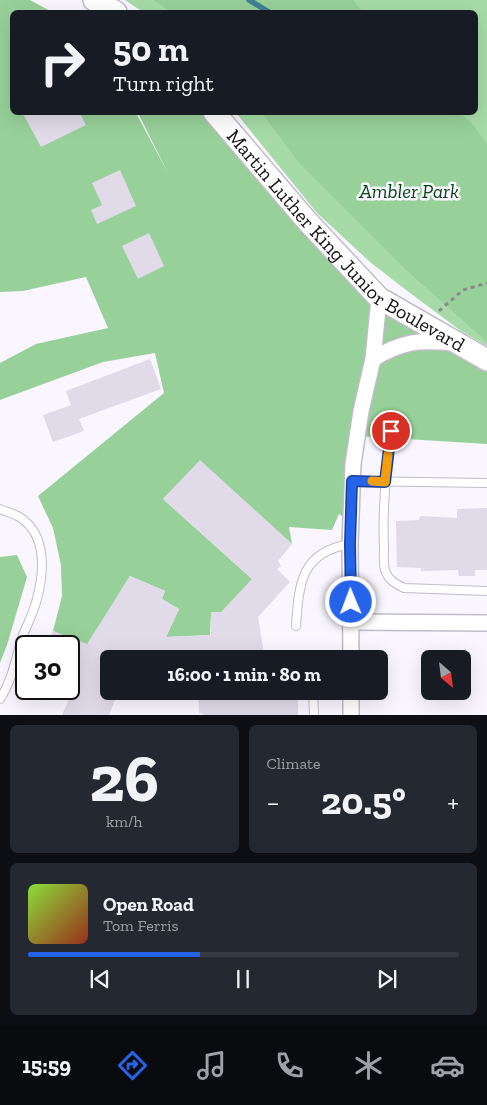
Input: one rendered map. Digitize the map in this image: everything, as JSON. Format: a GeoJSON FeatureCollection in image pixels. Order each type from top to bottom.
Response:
{"type":"FeatureCollection","features":[{"type":"Feature","properties":{"kind":"main road"},"geometry":{"type":"LineString","coordinates":[[94,0],[112,10]]}},
{"type":"Feature","properties":{"kind":"main road","name":"Martin Luther King Junior Boulevard"},"geometry":{"type":"LineString","coordinates":[[217,115],[307,221],[379,298],[487,360]]}},
{"type":"Feature","properties":{"kind":"street"},"geometry":{"type":"LineString","coordinates":[[351,650],[350,544],[353,464],[361,411],[373,359],[379,298]]}},
{"type":"Feature","properties":{"kind":"street"},"geometry":{"type":"LineString","coordinates":[[373,359],[408,343],[424,341],[455,343]]}},
{"type":"Feature","properties":{"kind":"street"},"geometry":{"type":"LineString","coordinates":[[351,622],[487,623]]}},
{"type":"Feature","properties":{"kind":"street"},"geometry":{"type":"LineString","coordinates":[[351,700],[351,715]]}},
{"type":"Feature","properties":{"kind":"lane"},"geometry":{"type":"LineString","coordinates":[[391,431],[385,482],[383,525],[385,570],[393,582],[404,588],[487,591]]}},
{"type":"Feature","properties":{"kind":"lane"},"geometry":{"type":"LineString","coordinates":[[352,481],[487,483]]}},
{"type":"Feature","properties":{"kind":"lane"},"geometry":{"type":"LineString","coordinates":[[0,509],[21,518],[29,526],[41,548],[42,561],[37,600],[10,678],[0,699]]}},
{"type":"Feature","properties":{"kind":"lane"},"geometry":{"type":"LineString","coordinates":[[296,626],[300,588],[311,563],[321,552],[335,546],[350,544]]}},
{"type":"Feature","properties":{"kind":"lane"},"geometry":{"type":"LineString","coordinates":[[313,700],[314,715]]}},
{"type":"Feature","properties":{"kind":"path"},"geometry":{"type":"LineString","coordinates":[[438,312],[464,290],[487,283]]}},
{"type":"Feature","properties":{"kind":"green space"},"geometry":{"type":"Polygon","coordinates":[[[0,0],[30,0],[48,10],[10,10],[10,115],[137,115],[168,173],[139,115],[216,115],[379,298],[487,360],[487,444],[358,436],[351,523],[339,514],[332,530],[289,527],[292,544],[200,461],[163,499],[252,579],[226,612],[211,614],[210,635],[166,637],[179,609],[162,599],[165,591],[130,576],[117,597],[99,649],[80,642],[80,635],[63,635],[53,631],[62,596],[61,565],[53,528],[38,496],[164,393],[155,353],[103,362],[0,400],[0,363],[36,344],[108,328],[86,277],[23,291],[0,292],[0,0]]]}},
{"type":"Feature","properties":{"kind":"green space","name":"Ambler Park"},"geometry":{"type":"Polygon","coordinates":[[[125,0],[487,0],[487,346],[461,331],[370,262],[317,213],[238,115],[478,115],[478,10],[140,10],[125,0]]]}},
{"type":"Feature","properties":{"kind":"green space"},"geometry":{"type":"Polygon","coordinates":[[[153,0],[353,0],[361,10],[168,10],[153,0]]]}},
{"type":"Feature","properties":{"kind":"green space","name":"Ambler Park"},"geometry":{"type":"Polygon","coordinates":[[[263,115],[462,115],[474,126],[487,144],[487,342],[404,268],[300,164],[263,115]]]}},
{"type":"Feature","properties":{"kind":"green space"},"geometry":{"type":"Polygon","coordinates":[[[17,555],[27,577],[0,663],[0,557],[17,555]]]}},
{"type":"Feature","properties":{"kind":"building"},"geometry":{"type":"Polygon","coordinates":[[[24,115],[81,115],[86,125],[41,147],[24,115]]]}},
{"type":"Feature","properties":{"kind":"building"},"geometry":{"type":"Polygon","coordinates":[[[120,170],[136,206],[97,224],[91,210],[102,205],[92,183],[120,170]]]}},
{"type":"Feature","properties":{"kind":"building"},"geometry":{"type":"Polygon","coordinates":[[[149,233],[164,266],[138,279],[122,246],[149,233]]]}},
{"type":"Feature","properties":{"kind":"building"},"geometry":{"type":"Polygon","coordinates":[[[150,359],[161,389],[79,419],[84,431],[53,442],[43,415],[71,405],[66,391],[150,359]]]}},
{"type":"Feature","properties":{"kind":"building"},"geometry":{"type":"Polygon","coordinates":[[[200,460],[292,544],[278,561],[281,566],[277,569],[290,582],[258,617],[264,650],[100,650],[100,700],[115,700],[109,715],[62,715],[69,700],[80,700],[80,641],[87,644],[130,576],[165,591],[162,599],[179,609],[166,637],[211,635],[211,612],[221,612],[252,579],[163,499],[200,460]]]}},
{"type":"Feature","properties":{"kind":"building"},"geometry":{"type":"Polygon","coordinates":[[[487,508],[487,570],[475,570],[475,576],[459,576],[458,570],[421,571],[421,568],[397,567],[396,521],[419,520],[420,516],[457,518],[457,509],[487,508]]]}},
{"type":"Feature","properties":{"kind":"building"},"geometry":{"type":"Polygon","coordinates":[[[53,631],[63,635],[51,635],[53,631]]]}},
{"type":"Feature","properties":{"kind":"building"},"geometry":{"type":"Polygon","coordinates":[[[198,700],[298,700],[298,715],[203,715],[199,713],[198,700]]]}},
{"type":"Feature","properties":{"kind":"waterway"},"geometry":{"type":"LineString","coordinates":[[249,0],[266,10]]}},
{"type":"Feature","properties":{"kind":"slow traffic"},"geometry":{"type":"LineString","coordinates":[[372,481],[385,482],[388,454]]}},
{"type":"Feature","properties":{"kind":"route"},"geometry":{"type":"LineString","coordinates":[[351,602],[352,481],[385,482],[391,431]]}}]}
